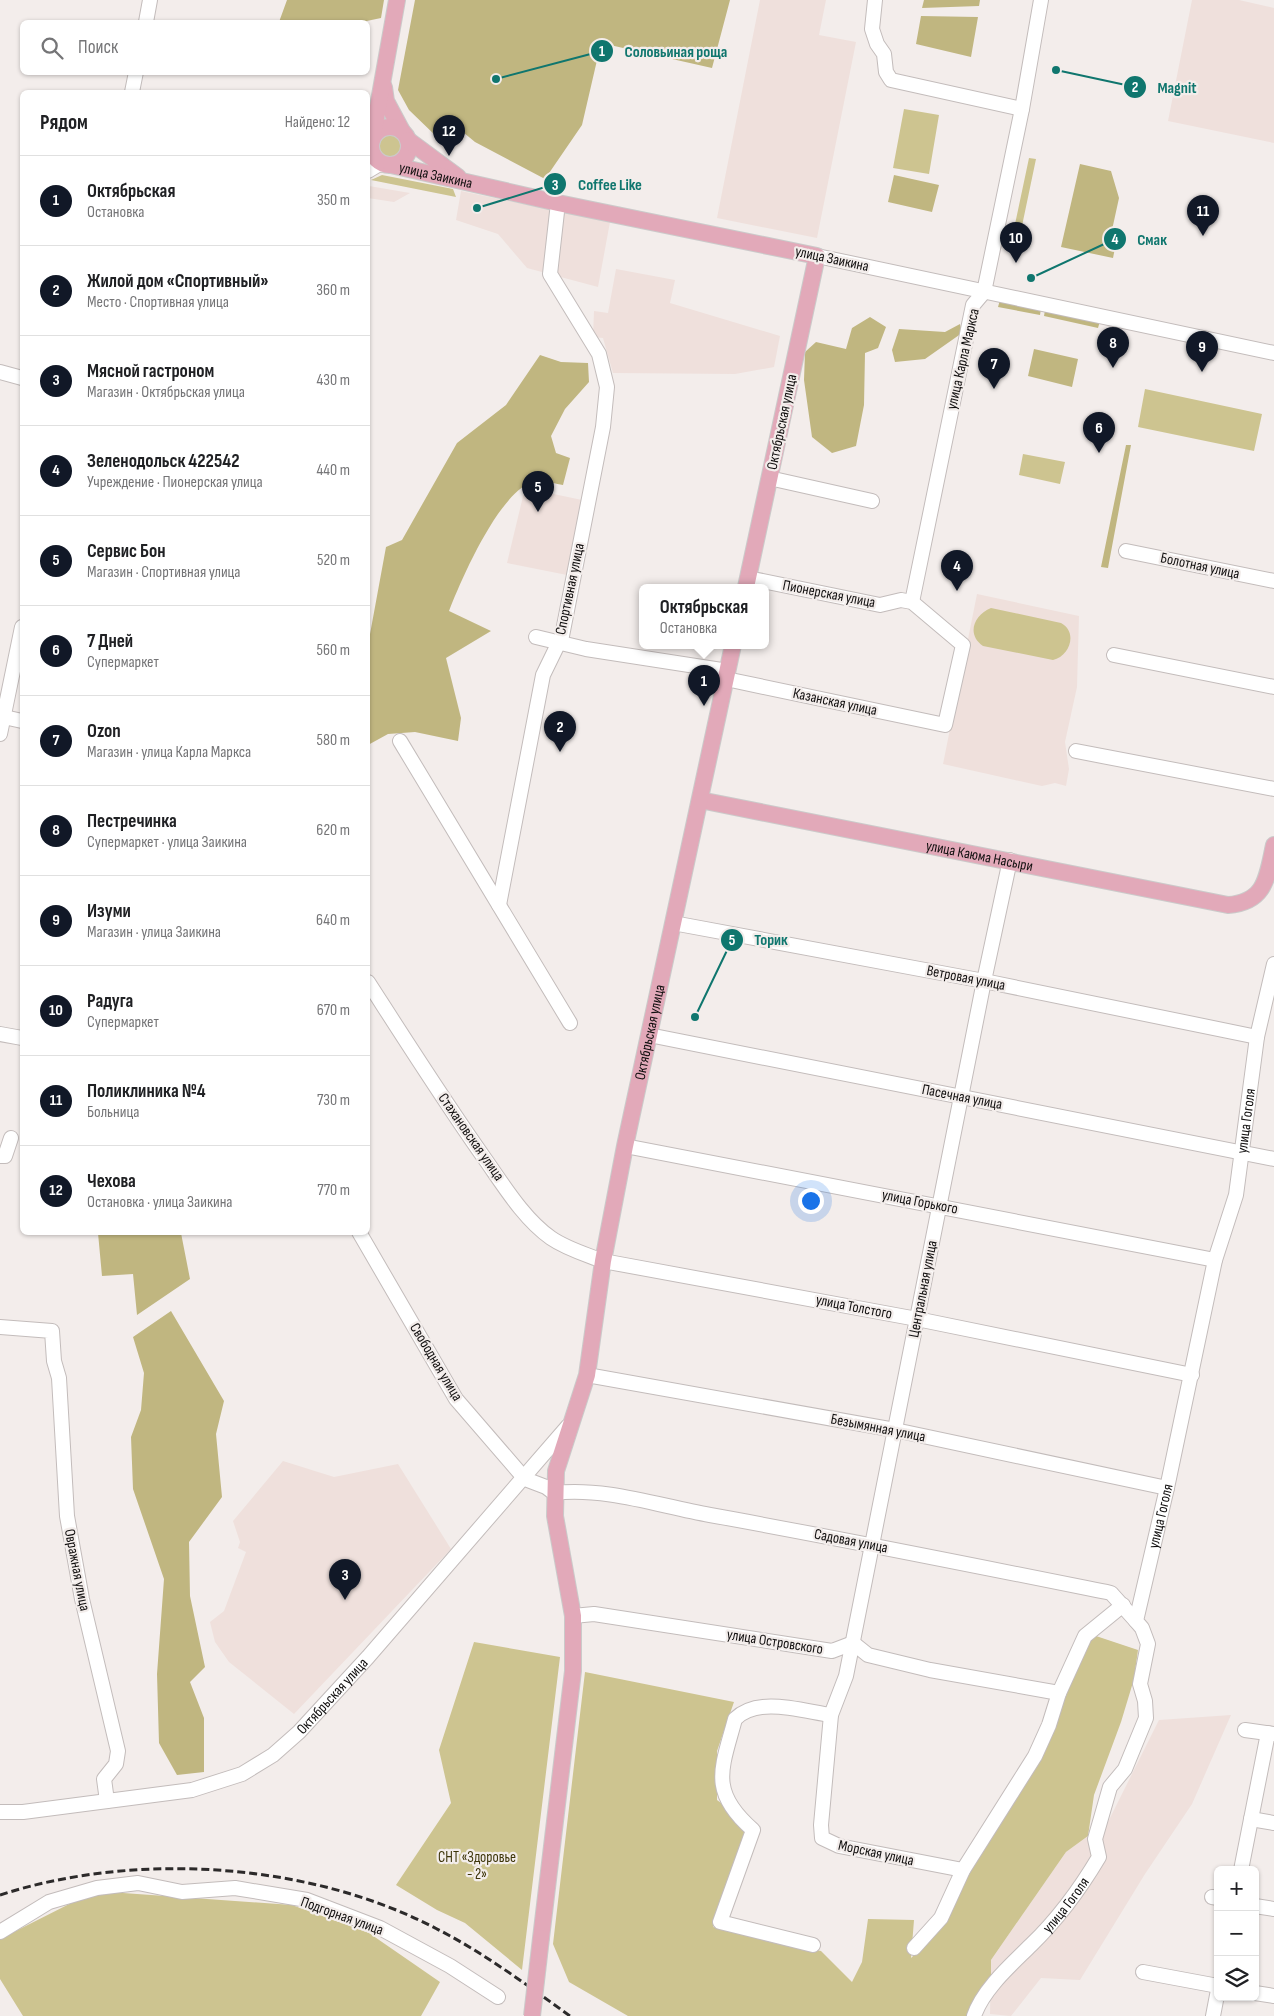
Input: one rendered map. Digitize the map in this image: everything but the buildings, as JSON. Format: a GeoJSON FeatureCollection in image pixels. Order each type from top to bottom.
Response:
{"type":"FeatureCollection","features":[{"type":"Feature","properties":{"kind":"main road"},"geometry":{"type":"LineString","coordinates":[[382,76],[386,101],[409,146],[406,157],[396,164],[388,165],[375,158],[370,149],[382,76],[397,0]]}},
{"type":"Feature","properties":{"kind":"main road"},"geometry":{"type":"LineString","coordinates":[[370,149],[378,130],[390,127],[405,135],[464,181]]}},
{"type":"Feature","properties":{"kind":"main road","name":"улица Заикина"},"geometry":{"type":"LineString","coordinates":[[388,165],[558,203],[817,256]]}},
{"type":"Feature","properties":{"kind":"main road","name":"Октябрьская улица"},"geometry":{"type":"LineString","coordinates":[[747,583],[817,256]]}},
{"type":"Feature","properties":{"kind":"main road","name":"Октябрьская улица"},"geometry":{"type":"LineString","coordinates":[[532,2016],[573,1671],[572,1616],[558,1540],[554,1494],[556,1471],[587,1375],[603,1261],[625,1146],[732,649]]}},
{"type":"Feature","properties":{"kind":"main road","name":"улица Каюма Насыри"},"geometry":{"type":"LineString","coordinates":[[700,800],[1010,860],[1228,905],[1246,903],[1257,896],[1266,878],[1274,845]]}},
{"type":"Feature","properties":{"kind":"street"},"geometry":{"type":"LineString","coordinates":[[146,20],[150,0]]}},
{"type":"Feature","properties":{"kind":"street"},"geometry":{"type":"LineString","coordinates":[[875,0],[872,22],[873,36],[884,54],[886,72],[891,80],[1022,109]]}},
{"type":"Feature","properties":{"kind":"street","name":"улица Карла Маркса"},"geometry":{"type":"LineString","coordinates":[[912,602],[973,306],[984,292],[1022,109],[1040,0]]}},
{"type":"Feature","properties":{"kind":"street"},"geometry":{"type":"LineString","coordinates":[[132,90],[135,75]]}},
{"type":"Feature","properties":{"kind":"street","name":"улица Заикина"},"geometry":{"type":"LineString","coordinates":[[370,170],[378,165],[388,165]]}},
{"type":"Feature","properties":{"kind":"street","name":"Спортивная улица"},"geometry":{"type":"LineString","coordinates":[[499,905],[544,675],[559,643],[603,427],[607,387],[599,354],[550,274],[558,203]]}},
{"type":"Feature","properties":{"kind":"street","name":"улица Заикина"},"geometry":{"type":"LineString","coordinates":[[817,256],[1274,353]]}},
{"type":"Feature","properties":{"kind":"street"},"geometry":{"type":"LineString","coordinates":[[0,372],[20,377]]}},
{"type":"Feature","properties":{"kind":"street"},"geometry":{"type":"LineString","coordinates":[[769,478],[872,501]]}},
{"type":"Feature","properties":{"kind":"street","name":"Болотная улица"},"geometry":{"type":"LineString","coordinates":[[1126,551],[1274,581]]}},
{"type":"Feature","properties":{"kind":"street","name":"Пионерская улица"},"geometry":{"type":"LineString","coordinates":[[769,587],[880,605],[901,600],[912,602]]}},
{"type":"Feature","properties":{"kind":"street","name":"Казанская улица"},"geometry":{"type":"LineString","coordinates":[[536,637],[595,651],[727,675],[945,725],[962,645],[912,602]]}},
{"type":"Feature","properties":{"kind":"street"},"geometry":{"type":"LineString","coordinates":[[0,734],[2,716],[20,636]]}},
{"type":"Feature","properties":{"kind":"street"},"geometry":{"type":"LineString","coordinates":[[1114,655],[1274,687]]}},
{"type":"Feature","properties":{"kind":"street"},"geometry":{"type":"LineString","coordinates":[[2,716],[20,720]]}},
{"type":"Feature","properties":{"kind":"street"},"geometry":{"type":"LineString","coordinates":[[400,740],[570,1023]]}},
{"type":"Feature","properties":{"kind":"street"},"geometry":{"type":"LineString","coordinates":[[1076,751],[1274,789]]}},
{"type":"Feature","properties":{"kind":"street","name":"Центральная улица"},"geometry":{"type":"LineString","coordinates":[[831,1716],[846,1676],[853,1644],[960,1097],[1010,860]]}},
{"type":"Feature","properties":{"kind":"street","name":"Ветровая улица"},"geometry":{"type":"LineString","coordinates":[[673,923],[984,981],[1257,1038]]}},
{"type":"Feature","properties":{"kind":"street","name":"улица Гоголя"},"geometry":{"type":"LineString","coordinates":[[974,2016],[1002,1972],[1032,1945],[1066,1906],[1099,1857],[1095,1839],[1110,1787],[1125,1769],[1146,1718],[1145,1701],[1140,1684],[1148,1644],[1142,1628],[1136,1621],[1168,1488],[1215,1260],[1236,1195],[1257,1038],[1274,964]]}},
{"type":"Feature","properties":{"kind":"street","name":"Стахановская улица"},"geometry":{"type":"LineString","coordinates":[[370,985],[449,1108],[505,1187],[531,1219],[550,1237],[568,1248],[603,1261]]}},
{"type":"Feature","properties":{"kind":"street"},"geometry":{"type":"LineString","coordinates":[[0,1034],[20,1038]]}},
{"type":"Feature","properties":{"kind":"street","name":"Пасечная улица"},"geometry":{"type":"LineString","coordinates":[[649,1036],[1274,1159]]}},
{"type":"Feature","properties":{"kind":"street"},"geometry":{"type":"LineString","coordinates":[[0,1156],[6,1156],[11,1138]]}},
{"type":"Feature","properties":{"kind":"street","name":"улица Горького"},"geometry":{"type":"LineString","coordinates":[[625,1146],[939,1205],[1215,1260]]}},
{"type":"Feature","properties":{"kind":"street","name":"Свободная улица"},"geometry":{"type":"LineString","coordinates":[[361,1235],[456,1399],[525,1479],[546,1487],[554,1494]]}},
{"type":"Feature","properties":{"kind":"street","name":"улица Толстого"},"geometry":{"type":"LineString","coordinates":[[603,1261],[917,1319],[1192,1376]]}},
{"type":"Feature","properties":{"kind":"street","name":"Овражная улица"},"geometry":{"type":"LineString","coordinates":[[0,1327],[52,1331],[54,1361],[59,1378],[67,1516],[82,1599],[118,1751],[116,1764],[104,1779],[107,1801]]}},
{"type":"Feature","properties":{"kind":"street","name":"Безымянная улица"},"geometry":{"type":"LineString","coordinates":[[587,1375],[895,1430],[1168,1488]]}},
{"type":"Feature","properties":{"kind":"street","name":"Октябрьская улица"},"geometry":{"type":"LineString","coordinates":[[0,1812],[23,1812],[192,1790],[242,1774],[273,1754],[299,1732],[368,1657],[525,1479],[572,1421]]}},
{"type":"Feature","properties":{"kind":"street","name":"Садовая улица"},"geometry":{"type":"LineString","coordinates":[[554,1494],[574,1491],[603,1493],[670,1508],[872,1544],[1111,1593],[1124,1605],[1136,1621]]}},
{"type":"Feature","properties":{"kind":"street"},"geometry":{"type":"LineString","coordinates":[[914,1948],[941,1918],[963,1870],[1035,1756],[1049,1725],[1059,1692],[1085,1636],[1124,1605]]}},
{"type":"Feature","properties":{"kind":"street","name":"улица Островского"},"geometry":{"type":"LineString","coordinates":[[572,1616],[594,1614],[832,1651],[853,1644]]}},
{"type":"Feature","properties":{"kind":"street"},"geometry":{"type":"LineString","coordinates":[[853,1644],[868,1655],[930,1670],[1059,1692]]}},
{"type":"Feature","properties":{"kind":"street"},"geometry":{"type":"LineString","coordinates":[[813,1946],[720,1922],[753,1830],[728,1803],[720,1776],[735,1718],[742,1712],[754,1707],[768,1707],[831,1716]]}},
{"type":"Feature","properties":{"kind":"street","name":"Морская улица"},"geometry":{"type":"LineString","coordinates":[[831,1716],[822,1810],[822,1838],[829,1843],[862,1852],[963,1870]]}},
{"type":"Feature","properties":{"kind":"street"},"geometry":{"type":"LineString","coordinates":[[1242,1866],[1271,1734],[1245,1730]]}},
{"type":"Feature","properties":{"kind":"street"},"geometry":{"type":"LineString","coordinates":[[1251,1819],[1274,1823]]}},
{"type":"Feature","properties":{"kind":"street","name":"Подгорная улица"},"geometry":{"type":"LineString","coordinates":[[0,1932],[49,1902],[97,1888],[138,1883],[182,1892],[235,1888],[307,1900],[380,1928],[450,1966],[498,1997]]}},
{"type":"Feature","properties":{"kind":"street"},"geometry":{"type":"LineString","coordinates":[[1259,1907],[1274,1909]]}},
{"type":"Feature","properties":{"kind":"street"},"geometry":{"type":"LineString","coordinates":[[1143,1972],[1214,1987]]}},
{"type":"Feature","properties":{"kind":"street"},"geometry":{"type":"LineString","coordinates":[[1259,1993],[1274,1996]]}},
{"type":"Feature","properties":{"kind":"street"},"geometry":{"type":"LineString","coordinates":[[1213,2016],[1216,2001]]}},
{"type":"Feature","properties":{"kind":"shaded area"},"geometry":{"type":"Polygon","coordinates":[[[287,0],[384,0],[381,18],[370,20],[280,20],[287,0]]]}},
{"type":"Feature","properties":{"kind":"shaded area"},"geometry":{"type":"Polygon","coordinates":[[[415,0],[730,0],[712,68],[601,43],[582,125],[545,179],[475,142],[452,123],[438,138],[409,110],[398,90],[415,0]]]}},
{"type":"Feature","properties":{"kind":"shaded area"},"geometry":{"type":"Polygon","coordinates":[[[760,0],[826,0],[819,35],[856,42],[817,238],[717,218],[760,0]]]}},
{"type":"Feature","properties":{"kind":"shaded area"},"geometry":{"type":"Polygon","coordinates":[[[924,0],[980,0],[979,6],[922,8],[924,0]]]}},
{"type":"Feature","properties":{"kind":"shaded area"},"geometry":{"type":"Polygon","coordinates":[[[1192,0],[1239,0],[1274,8],[1274,143],[1168,121],[1192,0]]]}},
{"type":"Feature","properties":{"kind":"shaded area"},"geometry":{"type":"Polygon","coordinates":[[[921,16],[978,17],[971,57],[916,44],[921,16]]]}},
{"type":"Feature","properties":{"kind":"shaded area"},"geometry":{"type":"Polygon","coordinates":[[[1080,164],[1111,171],[1119,198],[1112,230],[1117,238],[1113,258],[1061,247],[1080,164]]]}},
{"type":"Feature","properties":{"kind":"shaded area"},"geometry":{"type":"Polygon","coordinates":[[[894,175],[939,185],[932,212],[888,202],[894,175]]]}},
{"type":"Feature","properties":{"kind":"shaded area"},"geometry":{"type":"Polygon","coordinates":[[[370,186],[410,193],[394,202],[370,198],[370,186]]]}},
{"type":"Feature","properties":{"kind":"shaded area"},"geometry":{"type":"Polygon","coordinates":[[[461,191],[610,222],[598,287],[527,268],[498,234],[456,220],[461,191]]]}},
{"type":"Feature","properties":{"kind":"shaded area"},"geometry":{"type":"Polygon","coordinates":[[[616,269],[675,280],[670,303],[780,336],[774,367],[735,374],[613,373],[603,338],[593,337],[594,311],[608,313],[616,269]]]}},
{"type":"Feature","properties":{"kind":"shaded area"},"geometry":{"type":"Polygon","coordinates":[[[1000,300],[1041,309],[1040,315],[998,307],[1000,300]]]}},
{"type":"Feature","properties":{"kind":"shaded area"},"geometry":{"type":"Polygon","coordinates":[[[1045,310],[1100,321],[1098,328],[1044,316],[1045,310]]]}},
{"type":"Feature","properties":{"kind":"shaded area"},"geometry":{"type":"Polygon","coordinates":[[[870,317],[886,327],[878,348],[865,353],[864,405],[856,446],[832,453],[812,437],[804,380],[805,352],[816,342],[846,349],[852,328],[870,317]]]}},
{"type":"Feature","properties":{"kind":"shaded area"},"geometry":{"type":"Polygon","coordinates":[[[960,324],[962,333],[925,359],[895,362],[892,350],[899,329],[945,332],[960,324]]]}},
{"type":"Feature","properties":{"kind":"shaded area"},"geometry":{"type":"Polygon","coordinates":[[[1034,349],[1078,359],[1072,387],[1028,376],[1034,349]]]}},
{"type":"Feature","properties":{"kind":"shaded area"},"geometry":{"type":"Polygon","coordinates":[[[540,355],[561,362],[588,363],[589,382],[565,409],[551,436],[556,453],[570,458],[563,485],[536,481],[523,487],[509,499],[484,537],[449,611],[491,631],[446,658],[461,718],[458,741],[415,732],[388,734],[370,744],[370,634],[386,547],[402,540],[457,443],[506,405],[540,355]]]}},
{"type":"Feature","properties":{"kind":"shaded area"},"geometry":{"type":"Polygon","coordinates":[[[1126,445],[1131,445],[1108,568],[1101,567],[1126,445]]]}},
{"type":"Feature","properties":{"kind":"shaded area"},"geometry":{"type":"Polygon","coordinates":[[[525,488],[582,500],[567,575],[507,563],[525,488]]]}},
{"type":"Feature","properties":{"kind":"shaded area"},"geometry":{"type":"Polygon","coordinates":[[[977,594],[1079,616],[1077,687],[1065,742],[1069,769],[1066,786],[1055,783],[1042,786],[943,764],[977,594]]]}},
{"type":"Feature","properties":{"kind":"shaded area"},"geometry":{"type":"Polygon","coordinates":[[[98,1235],[181,1235],[190,1279],[137,1315],[133,1274],[102,1276],[98,1235]]]}},
{"type":"Feature","properties":{"kind":"shaded area"},"geometry":{"type":"Polygon","coordinates":[[[171,1311],[224,1401],[216,1434],[222,1497],[189,1542],[190,1596],[205,1667],[190,1682],[204,1718],[204,1772],[177,1775],[159,1743],[157,1674],[164,1579],[133,1489],[131,1437],[141,1410],[144,1373],[133,1337],[171,1311]]]}},
{"type":"Feature","properties":{"kind":"shaded area"},"geometry":{"type":"Polygon","coordinates":[[[283,1461],[334,1477],[398,1464],[451,1549],[294,1714],[229,1662],[215,1642],[210,1622],[224,1611],[246,1552],[238,1548],[240,1542],[233,1521],[283,1461]]]}},
{"type":"Feature","properties":{"kind":"shaded area"},"geometry":{"type":"Polygon","coordinates":[[[1231,1715],[1192,1804],[1145,1874],[1080,1980],[1041,1978],[1011,2016],[990,2014],[991,1960],[1066,1852],[1108,1822],[1159,1720],[1231,1715]]]}},
{"type":"Feature","properties":{"kind":"green space"},"geometry":{"type":"Polygon","coordinates":[[[904,109],[939,115],[929,174],[893,168],[904,109]]]}},
{"type":"Feature","properties":{"kind":"green space"},"geometry":{"type":"Polygon","coordinates":[[[390,133],[399,137],[403,146],[399,155],[390,159],[381,155],[377,146],[381,137],[390,133]]]}},
{"type":"Feature","properties":{"kind":"green space"},"geometry":{"type":"Polygon","coordinates":[[[1029,158],[1036,159],[1018,245],[1011,243],[1029,158]]]}},
{"type":"Feature","properties":{"kind":"green space"},"geometry":{"type":"Polygon","coordinates":[[[382,175],[453,189],[456,197],[371,180],[382,175]]]}},
{"type":"Feature","properties":{"kind":"green space"},"geometry":{"type":"Polygon","coordinates":[[[1145,389],[1262,414],[1254,451],[1138,427],[1145,389]]]}},
{"type":"Feature","properties":{"kind":"green space"},"geometry":{"type":"Polygon","coordinates":[[[1023,454],[1065,462],[1060,484],[1019,475],[1023,454]]]}},
{"type":"Feature","properties":{"kind":"green space"},"geometry":{"type":"Polygon","coordinates":[[[991,608],[1061,623],[1069,632],[1070,643],[1064,654],[1053,660],[983,646],[975,636],[974,625],[980,615],[991,608]]]}},
{"type":"Feature","properties":{"kind":"green space"},"geometry":{"type":"Polygon","coordinates":[[[1093,1635],[1138,1650],[1134,1679],[1121,1722],[1094,1795],[1088,1836],[1066,1852],[991,1960],[991,1976],[969,2016],[628,2016],[569,1982],[553,1944],[585,1672],[734,1702],[717,1751],[717,1800],[751,1825],[713,1927],[821,1951],[852,1982],[862,1962],[868,1919],[914,1920],[911,1958],[942,1928],[965,1877],[1002,1822],[1046,1739],[1082,1651],[1093,1635]]]}},
{"type":"Feature","properties":{"kind":"green space","name":"СНТ «Здоровье - 2»"},"geometry":{"type":"Polygon","coordinates":[[[474,1642],[560,1657],[522,1970],[465,1923],[437,1910],[396,1885],[451,1803],[439,1750],[474,1642]]]}},
{"type":"Feature","properties":{"kind":"green space"},"geometry":{"type":"Polygon","coordinates":[[[95,1891],[292,1905],[369,1933],[440,1982],[421,2016],[23,2016],[0,1979],[0,1939],[95,1891]]]}},
{"type":"Feature","properties":{"kind":"railway"},"geometry":{"type":"LineString","coordinates":[[0,1895],[52,1881],[107,1872],[164,1869],[222,1870],[279,1877],[334,1889],[387,1906],[437,1929],[488,1959],[570,2016]]}},
{"type":"Feature","properties":{"kind":"place","name":"Magnit"},"geometry":{"type":"Point","coordinates":[1056,70]}},
{"type":"Feature","properties":{"kind":"place","name":"Соловьиная роща"},"geometry":{"type":"Point","coordinates":[496,79]}},
{"type":"Feature","properties":{"kind":"place","name":"Чехова"},"geometry":{"type":"Point","coordinates":[449,156]}},
{"type":"Feature","properties":{"kind":"place","name":"Coffee Like"},"geometry":{"type":"Point","coordinates":[477,208]}},
{"type":"Feature","properties":{"kind":"place","name":"Поликлиника №4"},"geometry":{"type":"Point","coordinates":[1203,236]}},
{"type":"Feature","properties":{"kind":"place","name":"Радуга"},"geometry":{"type":"Point","coordinates":[1016,263]}},
{"type":"Feature","properties":{"kind":"place","name":"Смак"},"geometry":{"type":"Point","coordinates":[1031,278]}},
{"type":"Feature","properties":{"kind":"place","name":"Пестречинка"},"geometry":{"type":"Point","coordinates":[1113,368]}},
{"type":"Feature","properties":{"kind":"place","name":"Изуми"},"geometry":{"type":"Point","coordinates":[1202,372]}},
{"type":"Feature","properties":{"kind":"place","name":"Ozon"},"geometry":{"type":"Point","coordinates":[994,389]}},
{"type":"Feature","properties":{"kind":"place","name":"7 Дней"},"geometry":{"type":"Point","coordinates":[1099,453]}},
{"type":"Feature","properties":{"kind":"place","name":"Сервис Бон"},"geometry":{"type":"Point","coordinates":[538,512]}},
{"type":"Feature","properties":{"kind":"place","name":"Зеленодольск 422542"},"geometry":{"type":"Point","coordinates":[957,591]}},
{"type":"Feature","properties":{"kind":"place","name":"Октябрьская"},"geometry":{"type":"Point","coordinates":[704,706]}},
{"type":"Feature","properties":{"kind":"place","name":"Жилой дом «Спортивный»"},"geometry":{"type":"Point","coordinates":[560,752]}},
{"type":"Feature","properties":{"kind":"place","name":"Торик"},"geometry":{"type":"Point","coordinates":[695,1017]}},
{"type":"Feature","properties":{"kind":"place","name":"Мясной гастроном"},"geometry":{"type":"Point","coordinates":[345,1600]}}]}
